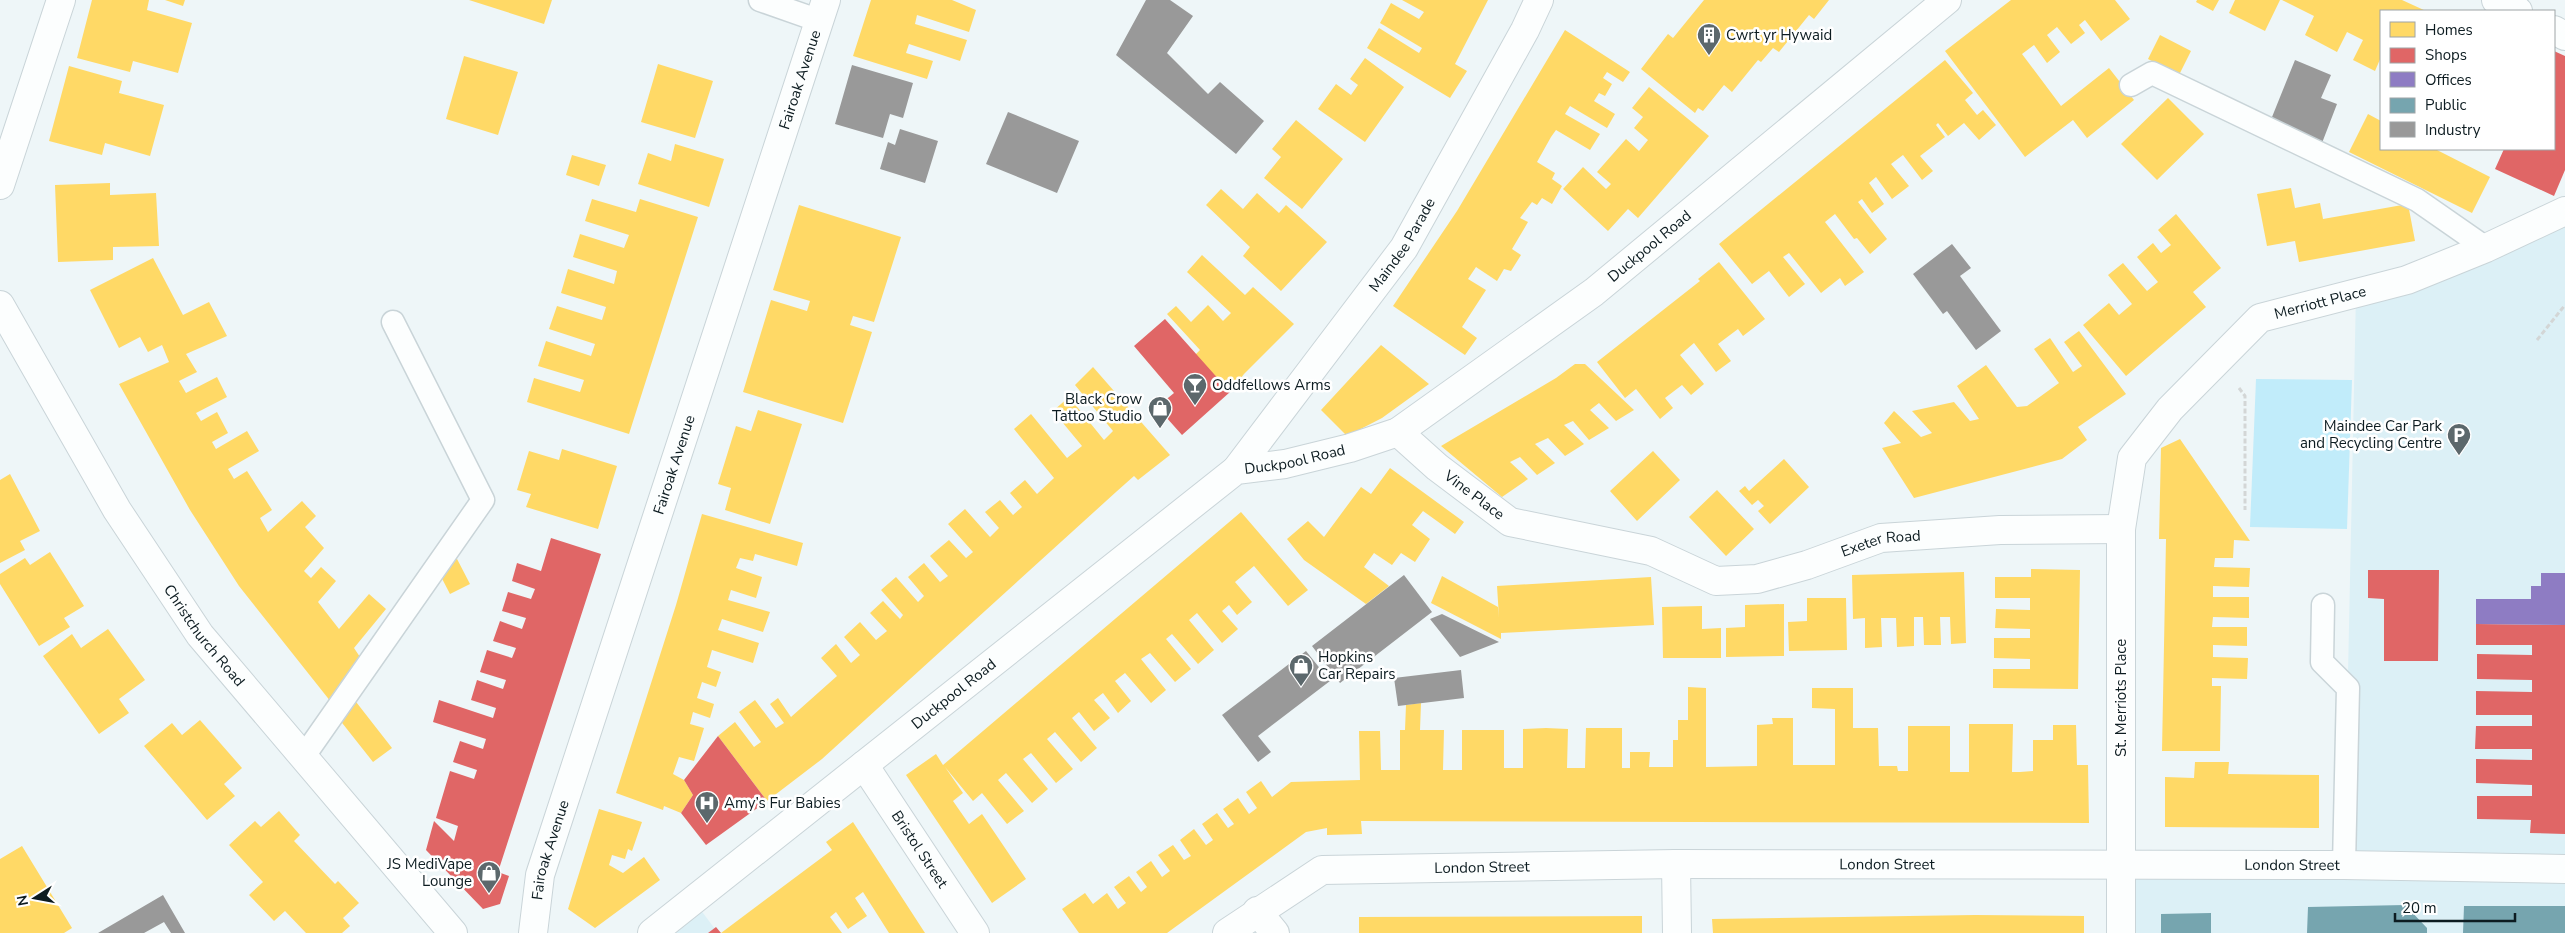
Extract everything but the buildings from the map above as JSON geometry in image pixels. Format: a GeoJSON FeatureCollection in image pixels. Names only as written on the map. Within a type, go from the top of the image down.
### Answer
{"type":"FeatureCollection","features":[{"type":"Feature","properties":{"kind":"street"},"geometry":{"type":"LineString","coordinates":[[0,185],[61,0]]}},
{"type":"Feature","properties":{"kind":"street","name":"Maindee Parade"},"geometry":{"type":"LineString","coordinates":[[1236,470],[1404,248],[1525,30],[1539,0]]}},
{"type":"Feature","properties":{"kind":"street","name":"Duckpool Road"},"geometry":{"type":"LineString","coordinates":[[652,933],[1236,470],[1285,464],[1350,448],[1398,432],[1594,292],[1947,0]]}},
{"type":"Feature","properties":{"kind":"street"},"geometry":{"type":"LineString","coordinates":[[2496,0],[2516,10]]}},
{"type":"Feature","properties":{"kind":"street","name":"Fairoak Avenue"},"geometry":{"type":"LineString","coordinates":[[533,933],[540,875],[823,10]]}},
{"type":"Feature","properties":{"kind":"street","name":"Merriott Place"},"geometry":{"type":"LineString","coordinates":[[2121,528],[2132,458],[2170,409],[2260,318],[2407,280],[2486,248],[2565,210]]}},
{"type":"Feature","properties":{"kind":"street","name":"Christchurch Road"},"geometry":{"type":"LineString","coordinates":[[0,305],[117,510],[200,635],[453,933]]}},
{"type":"Feature","properties":{"kind":"street","name":"Vine Place"},"geometry":{"type":"LineString","coordinates":[[1398,432],[1437,467],[1510,522],[1651,552]]}},
{"type":"Feature","properties":{"kind":"street","name":"Exeter Road"},"geometry":{"type":"LineString","coordinates":[[1651,552],[1716,581],[1757,579],[1807,565],[1881,538],[2000,530],[2121,528]]}},
{"type":"Feature","properties":{"kind":"street","name":"St. Merriots Place"},"geometry":{"type":"LineString","coordinates":[[2121,528],[2121,933]]}},
{"type":"Feature","properties":{"kind":"street","name":"Bristol Street"},"geometry":{"type":"LineString","coordinates":[[864,765],[975,933]]}},
{"type":"Feature","properties":{"kind":"street"},"geometry":{"type":"LineString","coordinates":[[1676,864],[1677,933]]}},
{"type":"Feature","properties":{"kind":"street","name":"London Street"},"geometry":{"type":"LineString","coordinates":[[1227,933],[1257,911],[1322,870],[1676,864],[2121,867],[2344,866],[2565,869]]}},
{"type":"Feature","properties":{"kind":"street"},"geometry":{"type":"LineString","coordinates":[[1257,911],[1275,933]]}},
{"type":"Feature","properties":{"kind":"lane"},"geometry":{"type":"LineString","coordinates":[[760,0],[823,10]]}},
{"type":"Feature","properties":{"kind":"lane"},"geometry":{"type":"LineString","coordinates":[[2132,85],[2152,72],[2417,200],[2486,248]]}},
{"type":"Feature","properties":{"kind":"lane"},"geometry":{"type":"LineString","coordinates":[[304,756],[483,500],[393,322]]}},
{"type":"Feature","properties":{"kind":"lane"},"geometry":{"type":"LineString","coordinates":[[2323,605],[2322,662],[2348,688],[2344,866]]}},
{"type":"Feature","properties":{"kind":"path"},"geometry":{"type":"LineString","coordinates":[[2537,340],[2565,305]]}},
{"type":"Feature","properties":{"kind":"path"},"geometry":{"type":"LineString","coordinates":[[2215,364],[2232,379],[2245,396],[2245,510]]}},
{"type":"Feature","properties":{"kind":"shaded area"},"geometry":{"type":"Polygon","coordinates":[[[2565,211],[2565,933],[2121,933],[2121,867],[2344,865],[2356,293],[2565,211]]]}},
{"type":"Feature","properties":{"kind":"shaded area"},"geometry":{"type":"Polygon","coordinates":[[[2256,379],[2352,380],[2347,529],[2250,527],[2256,379]]]}},
{"type":"Feature","properties":{"kind":"shaded area"},"geometry":{"type":"Polygon","coordinates":[[[694,901],[718,933],[652,933],[694,901]]]}},
{"type":"Feature","properties":{"kind":"place","name":"Cwrt yr Hywaid"},"geometry":{"type":"Point","coordinates":[1709,56]}},
{"type":"Feature","properties":{"kind":"place","name":"Oddfellows Arms"},"geometry":{"type":"Point","coordinates":[1195,406]}},
{"type":"Feature","properties":{"kind":"place","name":"Black Crow Tattoo Studio"},"geometry":{"type":"Point","coordinates":[1160,429]}},
{"type":"Feature","properties":{"kind":"place","name":"Maindee Car Park and Recycling Centre"},"geometry":{"type":"Point","coordinates":[2459,456]}},
{"type":"Feature","properties":{"kind":"place","name":"Hopkins Car Repairs"},"geometry":{"type":"Point","coordinates":[1301,687]}},
{"type":"Feature","properties":{"kind":"place","name":"Amy’s Fur Babies"},"geometry":{"type":"Point","coordinates":[707,824]}},
{"type":"Feature","properties":{"kind":"place","name":"JS MediVape Lounge"},"geometry":{"type":"Point","coordinates":[489,894]}}]}
